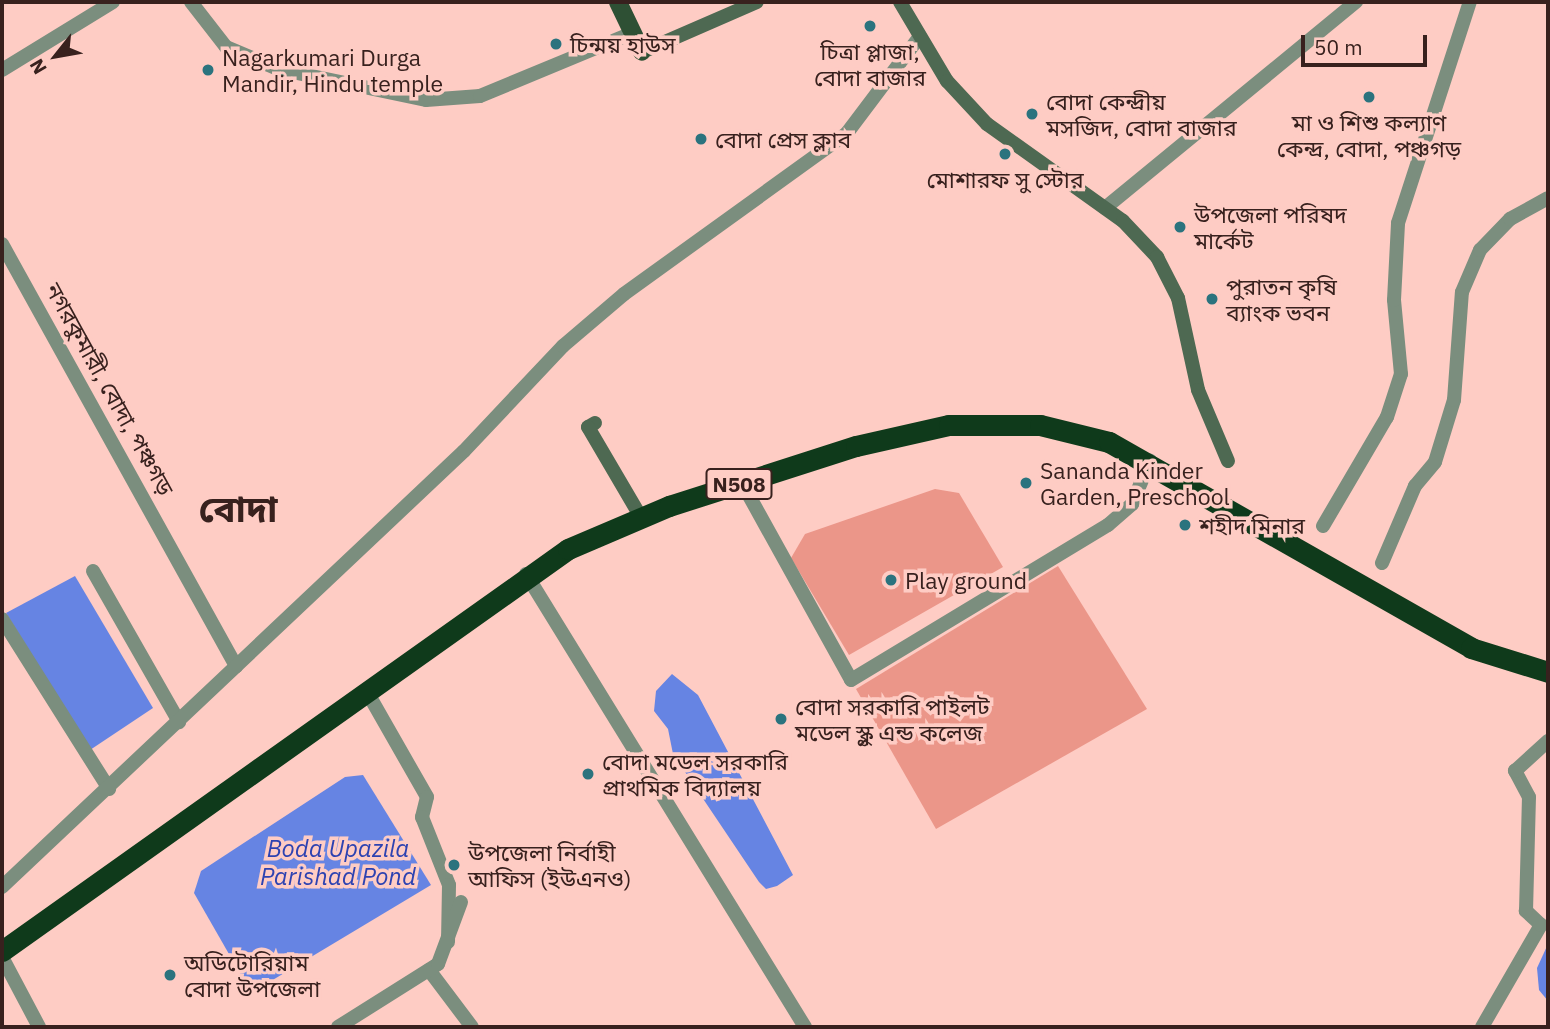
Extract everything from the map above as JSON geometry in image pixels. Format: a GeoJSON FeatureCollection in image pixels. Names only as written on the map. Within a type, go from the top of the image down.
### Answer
{"type":"FeatureCollection","features":[{"type":"Feature","properties":{"kind":"highway","name":"N508"},"geometry":{"type":"LineString","coordinates":[[2,951],[526,574],[584,541],[742,483],[856,446],[989,422],[1068,429],[1150,461],[1340,579],[1471,648],[1548,672]]}},
{"type":"Feature","properties":{"kind":"main road"},"geometry":{"type":"LineString","coordinates":[[618,2],[642,52]]}},
{"type":"Feature","properties":{"kind":"street"},"geometry":{"type":"LineString","coordinates":[[2,69],[113,2]]}},
{"type":"Feature","properties":{"kind":"street"},"geometry":{"type":"LineString","coordinates":[[191,2],[226,47],[278,69],[426,100],[480,96],[632,33]]}},
{"type":"Feature","properties":{"kind":"street"},"geometry":{"type":"LineString","coordinates":[[642,52],[757,2]]}},
{"type":"Feature","properties":{"kind":"street"},"geometry":{"type":"LineString","coordinates":[[900,2],[947,81],[987,124],[1105,208],[1157,257],[1178,298],[1198,390],[1228,461]]}},
{"type":"Feature","properties":{"kind":"street"},"geometry":{"type":"LineString","coordinates":[[1105,208],[1356,2]]}},
{"type":"Feature","properties":{"kind":"street"},"geometry":{"type":"LineString","coordinates":[[1322,526],[1387,417],[1401,374],[1394,300],[1398,223],[1470,2]]}},
{"type":"Feature","properties":{"kind":"street"},"geometry":{"type":"LineString","coordinates":[[2,887],[109,789],[464,451],[563,346],[644,278],[847,133],[920,36]]}},
{"type":"Feature","properties":{"kind":"street"},"geometry":{"type":"LineString","coordinates":[[1382,564],[1415,486],[1434,462],[1454,400],[1462,292],[1480,250],[1510,219],[1548,198]]}},
{"type":"Feature","properties":{"kind":"street","name":"নগরকুমারী, বোদা, পঞ্চগড়"},"geometry":{"type":"LineString","coordinates":[[2,244],[236,667]]}},
{"type":"Feature","properties":{"kind":"street"},"geometry":{"type":"LineString","coordinates":[[595,423],[588,427],[639,514]]}},
{"type":"Feature","properties":{"kind":"street"},"geometry":{"type":"LineString","coordinates":[[742,483],[851,680],[1108,525],[1132,504],[1150,461]]}},
{"type":"Feature","properties":{"kind":"street"},"geometry":{"type":"LineString","coordinates":[[93,571],[179,722]]}},
{"type":"Feature","properties":{"kind":"street"},"geometry":{"type":"LineString","coordinates":[[526,574],[805,1027]]}},
{"type":"Feature","properties":{"kind":"street"},"geometry":{"type":"LineString","coordinates":[[2,619],[109,789]]}},
{"type":"Feature","properties":{"kind":"street"},"geometry":{"type":"LineString","coordinates":[[366,690],[427,797],[422,817],[450,885],[448,942]]}},
{"type":"Feature","properties":{"kind":"street"},"geometry":{"type":"LineString","coordinates":[[1482,1027],[1541,925],[1526,911],[1529,797],[1515,771],[1548,741]]}},
{"type":"Feature","properties":{"kind":"street"},"geometry":{"type":"LineString","coordinates":[[338,1027],[429,970],[448,942],[461,902]]}},
{"type":"Feature","properties":{"kind":"street"},"geometry":{"type":"LineString","coordinates":[[2,957],[40,1027]]}},
{"type":"Feature","properties":{"kind":"street"},"geometry":{"type":"LineString","coordinates":[[429,970],[472,1027]]}},
{"type":"Feature","properties":{"kind":"shaded area","name":"Play ground"},"geometry":{"type":"Polygon","coordinates":[[[935,489],[959,493],[1003,567],[849,655],[791,558],[805,534],[935,489]]]}},
{"type":"Feature","properties":{"kind":"shaded area"},"geometry":{"type":"Polygon","coordinates":[[[1058,566],[1147,709],[936,829],[856,689],[1058,566]]]}},
{"type":"Feature","properties":{"kind":"water"},"geometry":{"type":"Polygon","coordinates":[[[75,576],[153,708],[90,750],[6,613],[75,576]]]}},
{"type":"Feature","properties":{"kind":"water"},"geometry":{"type":"Polygon","coordinates":[[[672,674],[698,695],[793,875],[777,886],[766,889],[759,882],[673,754],[668,729],[654,711],[656,691],[672,674]]]}},
{"type":"Feature","properties":{"kind":"water","name":"Boda Upazila Parishad Pond"},"geometry":{"type":"Polygon","coordinates":[[[363,775],[431,885],[261,987],[241,975],[194,893],[201,871],[345,777],[363,775]]]}},
{"type":"Feature","properties":{"kind":"water"},"geometry":{"type":"Polygon","coordinates":[[[1548,944],[1548,1001],[1539,990],[1537,968],[1548,944]]]}},
{"type":"Feature","properties":{"kind":"place","name":"চিত্রা প্লাজা, বোদা বাজার"},"geometry":{"type":"Point","coordinates":[870,26]}},
{"type":"Feature","properties":{"kind":"place","name":"চিন্ময় হাউস"},"geometry":{"type":"Point","coordinates":[556,44]}},
{"type":"Feature","properties":{"kind":"place","name":"Nagarkumari Durga Mandir, Hindu temple"},"geometry":{"type":"Point","coordinates":[208,70]}},
{"type":"Feature","properties":{"kind":"place","name":"মা ও শিশু কল্যাণ কেন্দ্র, বোদা, পঞ্চগড়"},"geometry":{"type":"Point","coordinates":[1369,97]}},
{"type":"Feature","properties":{"kind":"place","name":"বোদা কেন্দ্রীয় মসজিদ, বোদা বাজার"},"geometry":{"type":"Point","coordinates":[1032,114]}},
{"type":"Feature","properties":{"kind":"place","name":"বোদা প্রেস ক্লাব"},"geometry":{"type":"Point","coordinates":[701,139]}},
{"type":"Feature","properties":{"kind":"place","name":"মোশারফ সু স্টোর"},"geometry":{"type":"Point","coordinates":[1005,154]}},
{"type":"Feature","properties":{"kind":"place","name":"উপজেলা পরিষদ মার্কেট"},"geometry":{"type":"Point","coordinates":[1180,227]}},
{"type":"Feature","properties":{"kind":"place","name":"পুরাতন কৃষি ব্যাংক ভবন"},"geometry":{"type":"Point","coordinates":[1212,299]}},
{"type":"Feature","properties":{"kind":"place","name":"Sananda Kinder Garden, Preschool"},"geometry":{"type":"Point","coordinates":[1026,483]}},
{"type":"Feature","properties":{"kind":"place","name":"শহীদ মিনার"},"geometry":{"type":"Point","coordinates":[1185,525]}},
{"type":"Feature","properties":{"kind":"place","name":"Play ground"},"geometry":{"type":"Point","coordinates":[891,580]}},
{"type":"Feature","properties":{"kind":"place","name":"বোদা সরকারি পাইলট মডেল স্কুল এন্ড কলেজ"},"geometry":{"type":"Point","coordinates":[781,719]}},
{"type":"Feature","properties":{"kind":"place","name":"বোদা মডেল সরকারি প্রাথমিক বিদ্যালয়"},"geometry":{"type":"Point","coordinates":[588,774]}},
{"type":"Feature","properties":{"kind":"place","name":"উপজেলা নির্বাহী আফিস (ইউএনও)"},"geometry":{"type":"Point","coordinates":[454,865]}},
{"type":"Feature","properties":{"kind":"place","name":"অডিটোরিয়াম বোদা উপজেলা"},"geometry":{"type":"Point","coordinates":[170,975]}},
{"type":"Feature","properties":{"kind":"district","name":"বোদা"},"geometry":{"type":"Point","coordinates":[238,508]}}]}
